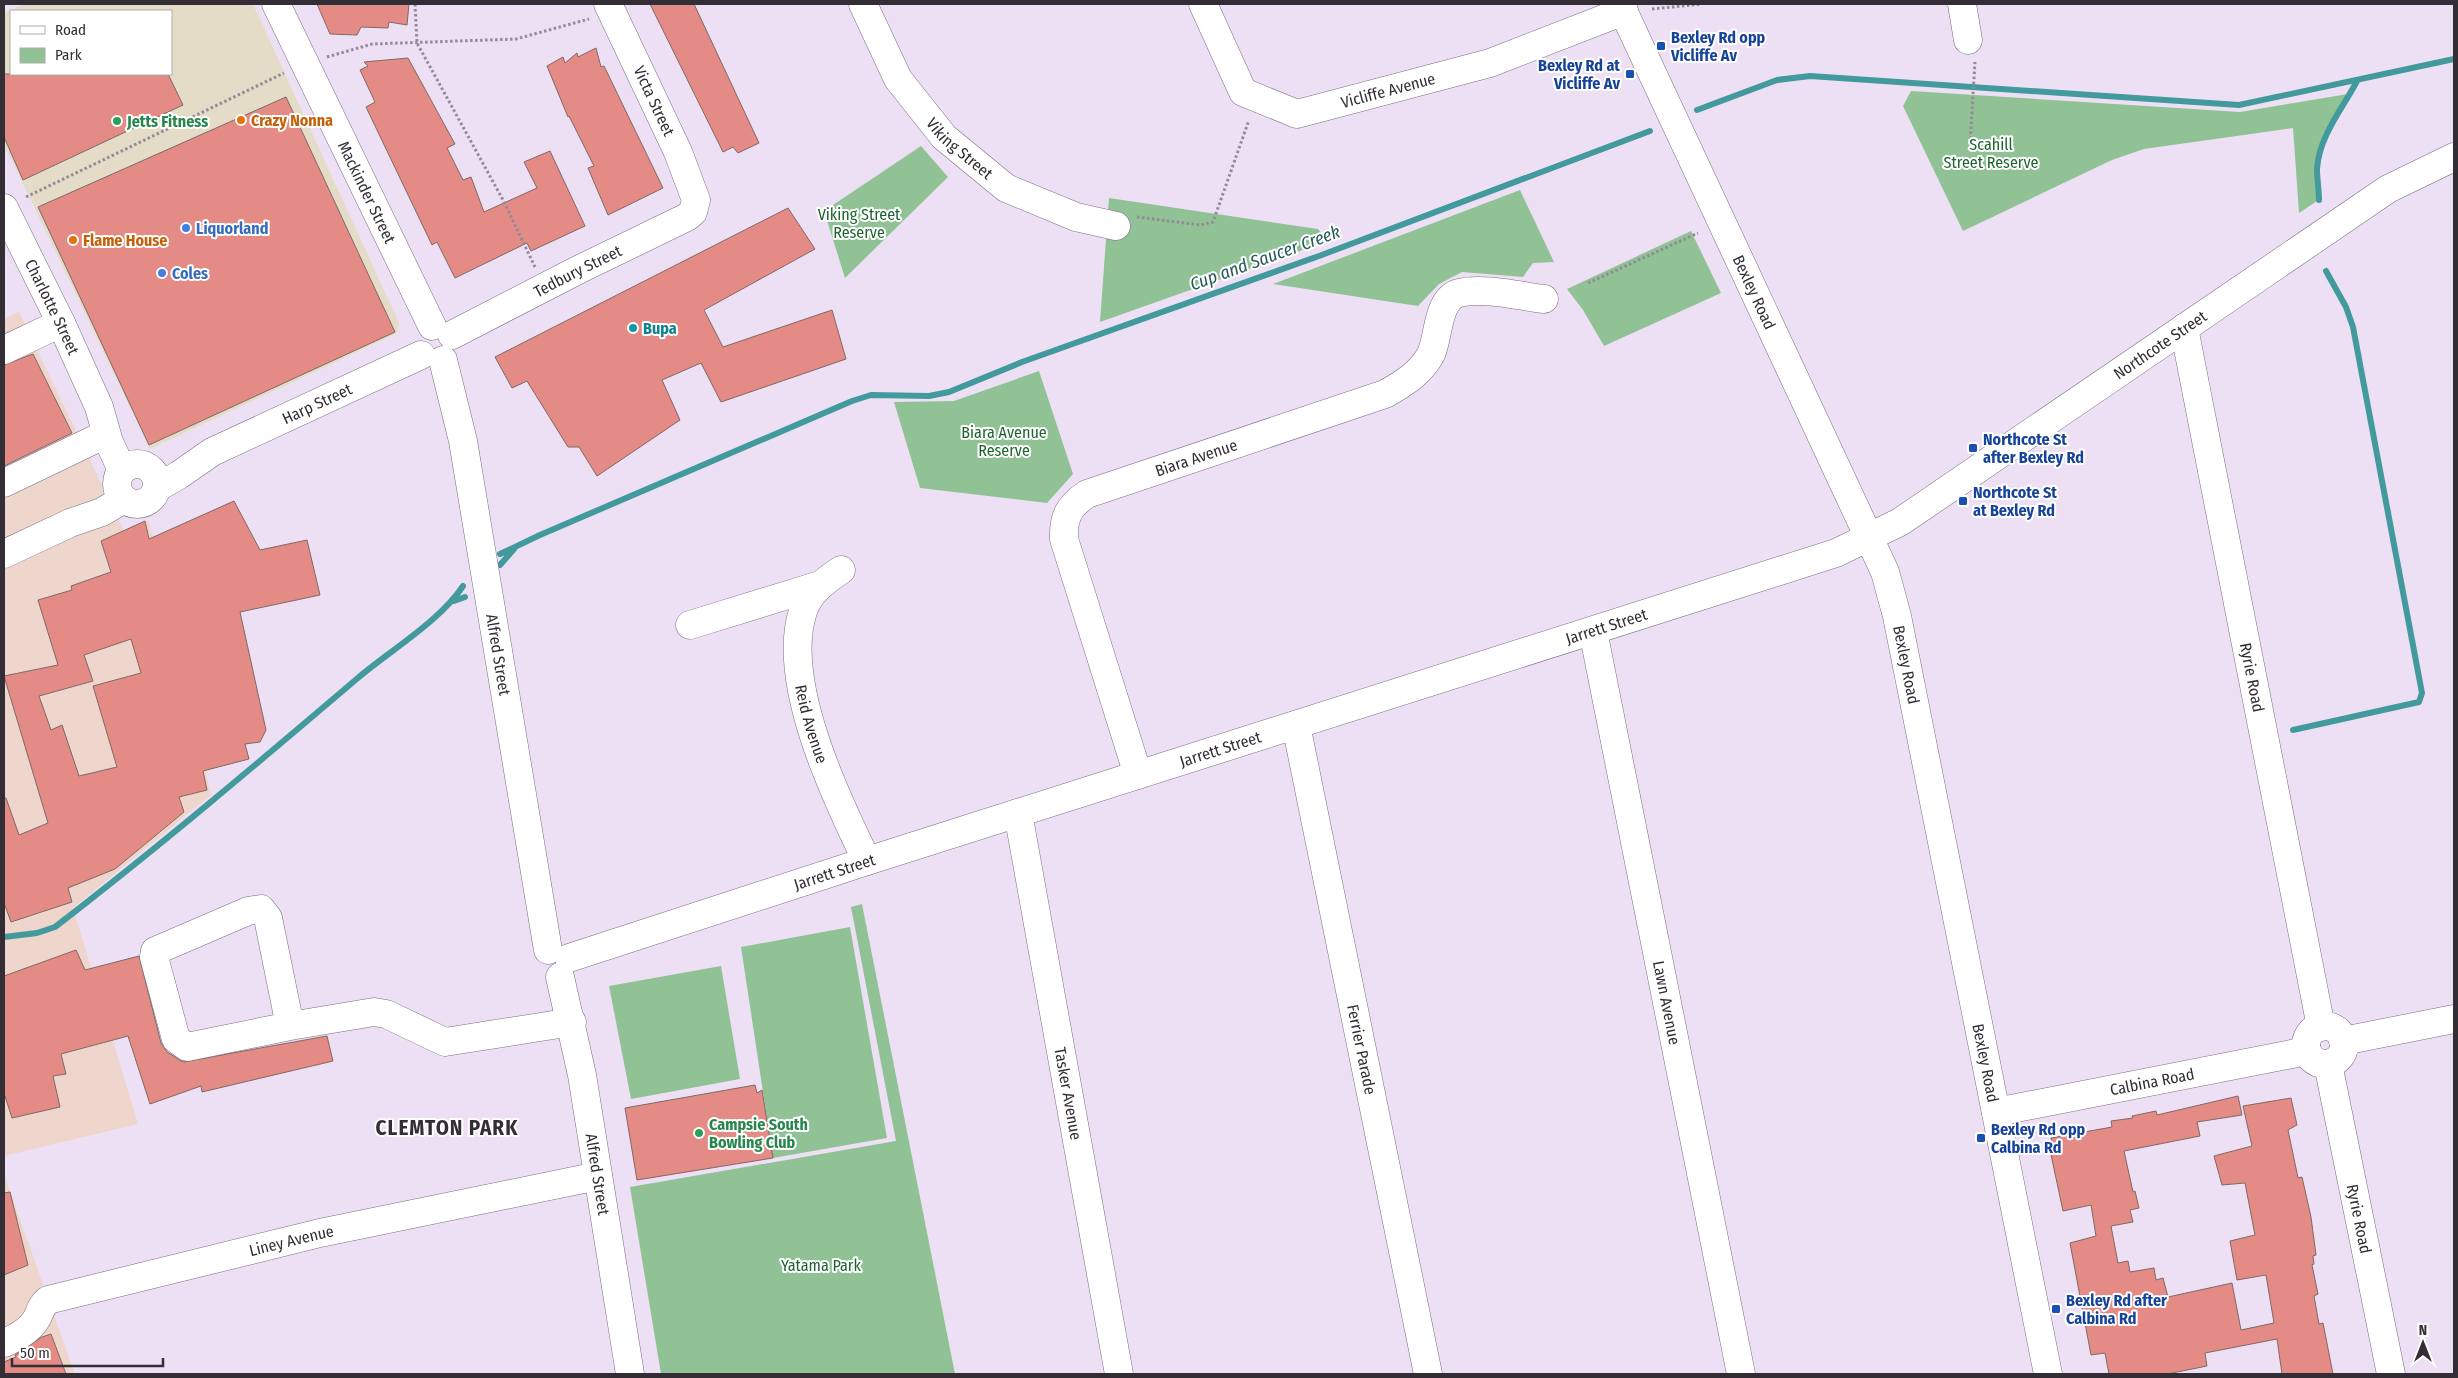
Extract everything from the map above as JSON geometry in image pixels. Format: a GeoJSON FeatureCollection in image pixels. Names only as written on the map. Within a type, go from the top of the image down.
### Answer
{"type":"FeatureCollection","features":[{"type":"Feature","properties":{"kind":"street","name":"Mackinder Street"},"geometry":{"type":"LineString","coordinates":[[276,4],[437,344]]}},
{"type":"Feature","properties":{"kind":"street","name":"Viking Street"},"geometry":{"type":"LineString","coordinates":[[863,4],[898,79],[944,137],[1006,188],[1076,217],[1116,226]]}},
{"type":"Feature","properties":{"kind":"street","name":"Vicliffe Avenue"},"geometry":{"type":"LineString","coordinates":[[1203,4],[1243,92],[1297,114],[1490,63],[1622,8]]}},
{"type":"Feature","properties":{"kind":"street"},"geometry":{"type":"LineString","coordinates":[[1962,4],[1968,40]]}},
{"type":"Feature","properties":{"kind":"street","name":"Bexley Road"},"geometry":{"type":"LineString","coordinates":[[1622,8],[1886,572],[1897,616],[2048,1374]]}},
{"type":"Feature","properties":{"kind":"street","name":"Victa Street"},"geometry":{"type":"LineString","coordinates":[[598,11],[678,152],[696,200]]}},
{"type":"Feature","properties":{"kind":"street","name":"Northcote Street"},"geometry":{"type":"LineString","coordinates":[[1870,537],[1900,522],[2398,183],[2454,157]]}},
{"type":"Feature","properties":{"kind":"street","name":"Tedbury Street"},"geometry":{"type":"LineString","coordinates":[[437,344],[578,270],[687,217],[693,212],[696,200]]}},
{"type":"Feature","properties":{"kind":"street","name":"Charlotte Street"},"geometry":{"type":"LineString","coordinates":[[15,203],[61,323],[99,407],[106,434],[135,478]]}},
{"type":"Feature","properties":{"kind":"street","name":"Biara Avenue"},"geometry":{"type":"LineString","coordinates":[[1138,775],[1064,539],[1063,526],[1067,512],[1075,502],[1087,494],[1385,394],[1411,379],[1431,354],[1445,305],[1457,294],[1471,291],[1544,299]]}},
{"type":"Feature","properties":{"kind":"street"},"geometry":{"type":"LineString","coordinates":[[4,350],[61,323]]}},
{"type":"Feature","properties":{"kind":"street","name":"Ryrie Road"},"geometry":{"type":"LineString","coordinates":[[2184,328],[2321,1027]]}},
{"type":"Feature","properties":{"kind":"street","name":"Harp Street"},"geometry":{"type":"LineString","coordinates":[[4,554],[70,523],[102,512],[135,478],[180,475],[212,452],[437,344]]}},
{"type":"Feature","properties":{"kind":"street","name":"Alfred Street"},"geometry":{"type":"LineString","coordinates":[[437,344],[463,441],[488,595],[572,1022],[630,1374]]}},
{"type":"Feature","properties":{"kind":"street","name":"Charlotte Street"},"geometry":{"type":"LineString","coordinates":[[99,407],[124,436],[135,478]]}},
{"type":"Feature","properties":{"kind":"street"},"geometry":{"type":"LineString","coordinates":[[4,483],[106,434]]}},
{"type":"Feature","properties":{"kind":"street","name":"Jarrett Street"},"geometry":{"type":"LineString","coordinates":[[559,962],[867,861],[1800,566],[1836,553],[1870,537]]}},
{"type":"Feature","properties":{"kind":"street","name":"Reid Avenue"},"geometry":{"type":"LineString","coordinates":[[690,625],[831,577],[803,610],[798,641],[802,699],[836,799],[867,861]]}},
{"type":"Feature","properties":{"kind":"street","name":"Lawn Avenue"},"geometry":{"type":"LineString","coordinates":[[1593,631],[1741,1374]]}},
{"type":"Feature","properties":{"kind":"street","name":"Ferrier Parade"},"geometry":{"type":"LineString","coordinates":[[1296,725],[1428,1374]]}},
{"type":"Feature","properties":{"kind":"street","name":"Tasker Avenue"},"geometry":{"type":"LineString","coordinates":[[1018,813],[1119,1374]]}},
{"type":"Feature","properties":{"kind":"street"},"geometry":{"type":"LineString","coordinates":[[290,1026],[268,918],[261,909],[248,911],[155,951],[154,957],[176,1039],[179,1044],[187,1048],[290,1026],[374,1012],[386,1014],[445,1042],[572,1022]]}},
{"type":"Feature","properties":{"kind":"street"},"geometry":{"type":"LineString","coordinates":[[2343,1042],[2454,1019]]}},
{"type":"Feature","properties":{"kind":"street"},"geometry":{"type":"LineString","coordinates":[[2321,1027],[2334,1028],[2342,1036],[2342,1053],[2334,1062],[2317,1057],[2308,1035],[2321,1027]]}},
{"type":"Feature","properties":{"kind":"street","name":"Ryrie Road"},"geometry":{"type":"LineString","coordinates":[[2317,1057],[2390,1374]]}},
{"type":"Feature","properties":{"kind":"street","name":"Calbina Road"},"geometry":{"type":"LineString","coordinates":[[1996,1112],[2317,1057]]}},
{"type":"Feature","properties":{"kind":"street","name":"Liney Avenue"},"geometry":{"type":"LineString","coordinates":[[4,1343],[26,1330],[38,1317],[40,1307],[48,1300],[320,1233],[598,1176]]}},
{"type":"Feature","properties":{"kind":"path"},"geometry":{"type":"LineString","coordinates":[[414,4],[417,43],[503,200],[536,270]]}},
{"type":"Feature","properties":{"kind":"path"},"geometry":{"type":"LineString","coordinates":[[1652,9],[1702,4]]}},
{"type":"Feature","properties":{"kind":"path"},"geometry":{"type":"LineString","coordinates":[[15,203],[305,63],[372,44],[516,40],[598,11]]}},
{"type":"Feature","properties":{"kind":"path"},"geometry":{"type":"LineString","coordinates":[[1970,144],[1974,74]]}},
{"type":"Feature","properties":{"kind":"path"},"geometry":{"type":"LineString","coordinates":[[1116,226],[1140,216],[1202,225],[1214,222],[1257,98]]}},
{"type":"Feature","properties":{"kind":"path"},"geometry":{"type":"LineString","coordinates":[[1588,283],[1698,233]]}},
{"type":"Feature","properties":{"kind":"shaded area"},"geometry":{"type":"Polygon","coordinates":[[[24,4],[253,4],[399,323],[397,333],[150,449],[4,144],[4,13],[10,10],[10,75],[172,75],[172,10],[11,10],[24,4]]]}},
{"type":"Feature","properties":{"kind":"shaded area"},"geometry":{"type":"Polygon","coordinates":[[[19,312],[124,531],[149,521],[211,795],[73,908],[138,1124],[4,1156],[4,319],[19,312]]]}},
{"type":"Feature","properties":{"kind":"shaded area"},"geometry":{"type":"Polygon","coordinates":[[[4,1174],[46,1293],[75,1374],[4,1374],[4,1174]]]}},
{"type":"Feature","properties":{"kind":"green space","name":"Scahill Street Reserve"},"geometry":{"type":"Polygon","coordinates":[[[1911,91],[2240,112],[2348,94],[2330,122],[2320,144],[2316,168],[2317,201],[2299,213],[2293,128],[2144,149],[2112,160],[1963,231],[1903,106],[1911,91]]]}},
{"type":"Feature","properties":{"kind":"green space","name":"Viking Street Reserve"},"geometry":{"type":"Polygon","coordinates":[[[921,146],[948,177],[845,278],[824,211],[921,146]]]}},
{"type":"Feature","properties":{"kind":"green space"},"geometry":{"type":"Polygon","coordinates":[[[1520,190],[1554,262],[1533,263],[1523,277],[1462,272],[1439,284],[1418,306],[1273,284],[1520,190]]]}},
{"type":"Feature","properties":{"kind":"green space"},"geometry":{"type":"Polygon","coordinates":[[[1109,198],[1318,229],[1328,241],[1100,322],[1109,198]]]}},
{"type":"Feature","properties":{"kind":"green space"},"geometry":{"type":"Polygon","coordinates":[[[1691,231],[1721,293],[1604,346],[1583,310],[1567,289],[1691,231]]]}},
{"type":"Feature","properties":{"kind":"green space","name":"Biara Avenue Reserve"},"geometry":{"type":"Polygon","coordinates":[[[1039,371],[1073,474],[1047,503],[920,488],[894,402],[954,401],[1039,371]]]}},
{"type":"Feature","properties":{"kind":"green space","name":"Yatama Park"},"geometry":{"type":"Polygon","coordinates":[[[862,904],[955,1374],[661,1374],[630,1187],[896,1141],[851,907],[862,904]]]}},
{"type":"Feature","properties":{"kind":"green space"},"geometry":{"type":"Polygon","coordinates":[[[850,927],[887,1138],[773,1158],[741,947],[850,927]]]}},
{"type":"Feature","properties":{"kind":"green space"},"geometry":{"type":"Polygon","coordinates":[[[721,966],[740,1079],[631,1099],[609,986],[721,966]]]}},
{"type":"Feature","properties":{"kind":"building"},"geometry":{"type":"Polygon","coordinates":[[[317,4],[409,4],[407,25],[389,22],[388,28],[361,27],[357,35],[330,34],[317,4]]]}},
{"type":"Feature","properties":{"kind":"building"},"geometry":{"type":"Polygon","coordinates":[[[650,4],[694,4],[759,143],[738,153],[733,147],[723,152],[650,4]]]}},
{"type":"Feature","properties":{"kind":"building"},"geometry":{"type":"Polygon","coordinates":[[[596,48],[601,67],[604,66],[663,188],[608,215],[588,168],[594,166],[568,117],[547,66],[563,57],[565,63],[577,53],[578,57],[596,48]]]}},
{"type":"Feature","properties":{"kind":"building"},"geometry":{"type":"Polygon","coordinates":[[[408,58],[455,144],[447,148],[463,180],[471,177],[484,212],[537,188],[524,162],[550,151],[585,226],[531,251],[527,243],[455,278],[437,242],[432,245],[366,107],[375,102],[360,70],[368,66],[364,62],[408,58]]]}},
{"type":"Feature","properties":{"kind":"building"},"geometry":{"type":"Polygon","coordinates":[[[4,74],[168,75],[183,105],[23,180],[4,137],[4,74]]]}},
{"type":"Feature","properties":{"kind":"building"},"geometry":{"type":"Polygon","coordinates":[[[286,97],[395,332],[149,445],[38,207],[286,97]]]}},
{"type":"Feature","properties":{"kind":"building","name":"Bupa"},"geometry":{"type":"Polygon","coordinates":[[[788,208],[815,249],[704,310],[723,347],[832,310],[846,359],[721,402],[701,363],[662,380],[680,420],[597,476],[579,447],[568,447],[527,381],[512,388],[495,357],[788,208]]]}},
{"type":"Feature","properties":{"kind":"building"},"geometry":{"type":"Polygon","coordinates":[[[33,354],[72,433],[4,466],[4,365],[33,354]]]}},
{"type":"Feature","properties":{"kind":"building"},"geometry":{"type":"Polygon","coordinates":[[[234,501],[260,550],[307,540],[320,595],[240,612],[266,730],[260,742],[245,744],[249,759],[203,771],[207,790],[179,797],[184,812],[115,869],[68,888],[72,902],[11,922],[4,903],[4,798],[6,798],[19,835],[48,823],[4,676],[58,665],[38,600],[72,590],[71,586],[111,572],[101,541],[145,521],[149,539],[234,501]],[[131,639],[84,655],[93,681],[39,696],[51,730],[62,725],[79,776],[117,767],[93,686],[141,673],[131,639]]]}},
{"type":"Feature","properties":{"kind":"building"},"geometry":{"type":"Polygon","coordinates":[[[76,950],[85,970],[139,956],[161,1043],[167,1052],[183,1062],[327,1036],[333,1061],[202,1092],[201,1086],[150,1104],[128,1036],[61,1054],[66,1074],[53,1076],[60,1107],[12,1118],[4,1093],[4,976],[76,950]]]}},
{"type":"Feature","properties":{"kind":"building","name":"Campsie South Bowling Club"},"geometry":{"type":"Polygon","coordinates":[[[755,1085],[757,1093],[762,1090],[773,1158],[637,1180],[625,1108],[755,1085]]]}},
{"type":"Feature","properties":{"kind":"building"},"geometry":{"type":"Polygon","coordinates":[[[2238,1096],[2242,1115],[2197,1122],[2200,1136],[2124,1151],[2133,1192],[2135,1191],[2139,1208],[2130,1210],[2133,1222],[2111,1226],[2118,1263],[2128,1261],[2130,1272],[2154,1268],[2156,1280],[2163,1278],[2168,1297],[2232,1283],[2241,1330],[2274,1323],[2266,1275],[2237,1280],[2230,1241],[2255,1235],[2245,1183],[2222,1185],[2214,1156],[2252,1146],[2243,1106],[2291,1098],[2297,1125],[2288,1130],[2298,1178],[2302,1177],[2311,1217],[2316,1255],[2313,1256],[2314,1264],[2312,1265],[2318,1294],[2314,1296],[2319,1324],[2323,1323],[2333,1374],[2282,1374],[2277,1339],[2205,1353],[2207,1366],[2167,1374],[2109,1374],[2105,1353],[2091,1355],[2070,1243],[2096,1236],[2091,1205],[2063,1211],[2050,1150],[2053,1149],[2051,1138],[2112,1127],[2111,1121],[2133,1118],[2132,1116],[2156,1111],[2157,1115],[2238,1096]]]}},
{"type":"Feature","properties":{"kind":"building"},"geometry":{"type":"Polygon","coordinates":[[[10,1192],[28,1265],[4,1275],[4,1193],[10,1192]]]}},
{"type":"Feature","properties":{"kind":"building"},"geometry":{"type":"Polygon","coordinates":[[[51,1334],[66,1374],[4,1374],[4,1362],[16,1357],[15,1355],[42,1337],[51,1334]]]}},
{"type":"Feature","properties":{"kind":"waterway"},"geometry":{"type":"LineString","coordinates":[[1697,110],[1777,80],[1810,76],[2239,105],[2454,59]]}},
{"type":"Feature","properties":{"kind":"waterway"},"geometry":{"type":"LineString","coordinates":[[2319,200],[2317,169],[2322,145],[2357,81]]}},
{"type":"Feature","properties":{"kind":"waterway","name":"Cup and Saucer Creek"},"geometry":{"type":"LineString","coordinates":[[500,554],[852,401],[871,395],[929,396],[949,392],[1022,362],[1319,256],[1650,131]]}},
{"type":"Feature","properties":{"kind":"waterway"},"geometry":{"type":"LineString","coordinates":[[2293,730],[2419,702],[2422,693],[2353,327],[2346,307],[2326,271]]}},
{"type":"Feature","properties":{"kind":"waterway"},"geometry":{"type":"LineString","coordinates":[[500,565],[514,549]]}},
{"type":"Feature","properties":{"kind":"waterway"},"geometry":{"type":"LineString","coordinates":[[4,937],[37,933],[55,927],[171,835],[359,677],[429,623],[454,599],[463,586]]}},
{"type":"Feature","properties":{"kind":"waterway"},"geometry":{"type":"LineString","coordinates":[[454,601],[465,597]]}},
{"type":"Feature","properties":{"kind":"place","name":"Bexley Rd opp Vicliffe Av"},"geometry":{"type":"Point","coordinates":[1661,46]}},
{"type":"Feature","properties":{"kind":"place","name":"Bexley Rd at Vicliffe Av"},"geometry":{"type":"Point","coordinates":[1630,74]}},
{"type":"Feature","properties":{"kind":"place","name":"Crazy Nonna"},"geometry":{"type":"Point","coordinates":[241,120]}},
{"type":"Feature","properties":{"kind":"place","name":"Jetts Fitness"},"geometry":{"type":"Point","coordinates":[117,121]}},
{"type":"Feature","properties":{"kind":"place","name":"Liquorland"},"geometry":{"type":"Point","coordinates":[186,228]}},
{"type":"Feature","properties":{"kind":"place","name":"Flame House"},"geometry":{"type":"Point","coordinates":[73,240]}},
{"type":"Feature","properties":{"kind":"place","name":"Coles"},"geometry":{"type":"Point","coordinates":[162,273]}},
{"type":"Feature","properties":{"kind":"place","name":"Bupa"},"geometry":{"type":"Point","coordinates":[633,328]}},
{"type":"Feature","properties":{"kind":"place","name":"Northcote St after Bexley Rd"},"geometry":{"type":"Point","coordinates":[1973,448]}},
{"type":"Feature","properties":{"kind":"place","name":"Northcote St at Bexley Rd"},"geometry":{"type":"Point","coordinates":[1963,501]}},
{"type":"Feature","properties":{"kind":"place","name":"Campsie South Bowling Club"},"geometry":{"type":"Point","coordinates":[699,1133]}},
{"type":"Feature","properties":{"kind":"place","name":"Bexley Rd opp Calbina Rd"},"geometry":{"type":"Point","coordinates":[1981,1138]}},
{"type":"Feature","properties":{"kind":"place","name":"Bexley Rd after Calbina Rd"},"geometry":{"type":"Point","coordinates":[2056,1309]}},
{"type":"Feature","properties":{"kind":"district","name":"CLEMTON PARK"},"geometry":{"type":"Point","coordinates":[447,1128]}}]}
